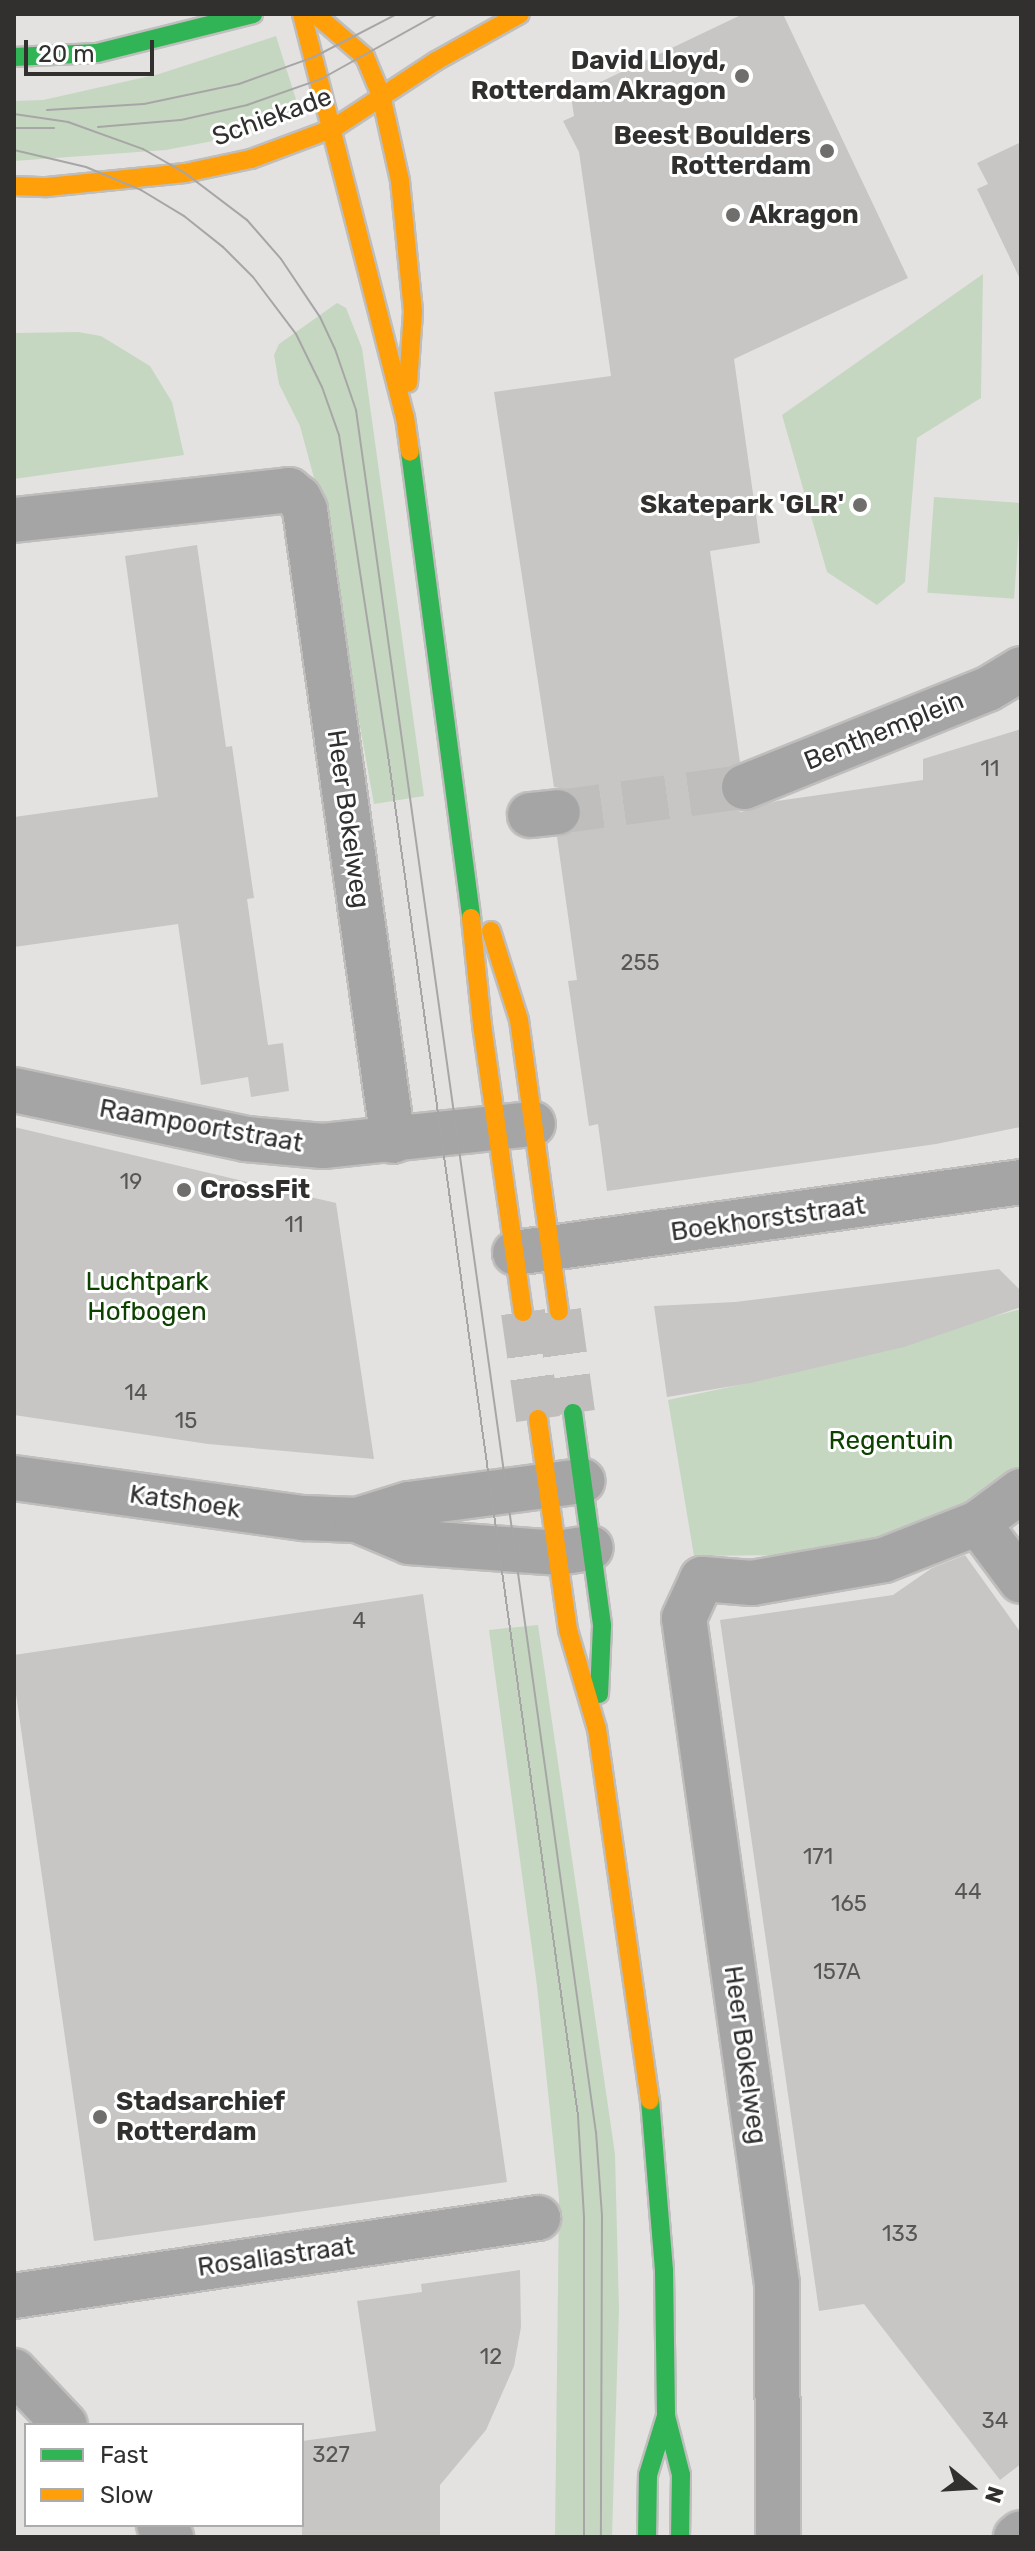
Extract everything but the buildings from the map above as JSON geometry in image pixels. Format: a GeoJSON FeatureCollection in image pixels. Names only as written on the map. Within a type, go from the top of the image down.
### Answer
{"type":"FeatureCollection","features":[{"type":"Feature","properties":{"kind":"street"},"geometry":{"type":"LineString","coordinates":[[14,57],[97,53],[253,14]]}},
{"type":"Feature","properties":{"kind":"street"},"geometry":{"type":"LineString","coordinates":[[302,14],[334,128],[351,215],[405,417],[463,840],[482,1025],[515,1126],[532,1251],[559,1311]]}},
{"type":"Feature","properties":{"kind":"street"},"geometry":{"type":"LineString","coordinates":[[315,14],[365,57],[381,95],[400,181],[413,312],[405,417]]}},
{"type":"Feature","properties":{"kind":"street","name":"Schiekade"},"geometry":{"type":"LineString","coordinates":[[14,186],[61,186],[185,173],[251,159],[334,128],[381,95],[520,14]]}},
{"type":"Feature","properties":{"kind":"street","name":"Heer Bokelweg"},"geometry":{"type":"LineString","coordinates":[[14,520],[289,490],[299,498],[305,510],[393,1141]]}},
{"type":"Feature","properties":{"kind":"street","name":"Benthemplein"},"geometry":{"type":"LineString","coordinates":[[744,787],[988,689],[1021,669]]}},
{"type":"Feature","properties":{"kind":"street"},"geometry":{"type":"LineString","coordinates":[[463,840],[519,1020],[515,1126],[532,1251],[523,1312]]}},
{"type":"Feature","properties":{"kind":"street","name":"Raampoortstraat"},"geometry":{"type":"LineString","coordinates":[[14,1090],[246,1139],[323,1146],[515,1126]]}},
{"type":"Feature","properties":{"kind":"street","name":"Boekhorststraat"},"geometry":{"type":"LineString","coordinates":[[532,1251],[1021,1182]]}},
{"type":"Feature","properties":{"kind":"street"},"geometry":{"type":"LineString","coordinates":[[573,1413],[565,1483],[574,1550],[568,1630],[597,1729],[649,2095],[664,2271],[666,2416],[681,2475],[680,2537]]}},
{"type":"Feature","properties":{"kind":"street"},"geometry":{"type":"LineString","coordinates":[[538,1419],[565,1483],[574,1550],[602,1626],[597,1729]]}},
{"type":"Feature","properties":{"kind":"street","name":"Katshoek"},"geometry":{"type":"LineString","coordinates":[[14,1478],[304,1518],[357,1520],[409,1504],[565,1483]]}},
{"type":"Feature","properties":{"kind":"street"},"geometry":{"type":"LineString","coordinates":[[1021,1491],[978,1523],[1021,1581]]}},
{"type":"Feature","properties":{"kind":"street","name":"Katshoek"},"geometry":{"type":"LineString","coordinates":[[357,1520],[409,1542],[574,1550]]}},
{"type":"Feature","properties":{"kind":"street","name":"Heer Bokelweg"},"geometry":{"type":"LineString","coordinates":[[778,2537],[777,2284],[684,1618],[702,1579],[752,1583],[884,1560],[978,1523]]}},
{"type":"Feature","properties":{"kind":"street","name":"Rosaliastraat"},"geometry":{"type":"LineString","coordinates":[[14,2296],[538,2218]]}},
{"type":"Feature","properties":{"kind":"street"},"geometry":{"type":"LineString","coordinates":[[14,2371],[63,2423]]}},
{"type":"Feature","properties":{"kind":"street"},"geometry":{"type":"LineString","coordinates":[[647,2537],[648,2475],[666,2416]]}},
{"type":"Feature","properties":{"kind":"green space"},"geometry":{"type":"Polygon","coordinates":[[[276,36],[300,112],[234,137],[166,150],[14,161],[14,101],[43,100],[159,74],[276,36]]]}},
{"type":"Feature","properties":{"kind":"green space","name":"Skatepark 'GLR'"},"geometry":{"type":"Polygon","coordinates":[[[983,274],[981,398],[917,438],[905,582],[877,605],[827,572],[782,415],[983,274]]]}},
{"type":"Feature","properties":{"kind":"green space"},"geometry":{"type":"Polygon","coordinates":[[[337,303],[346,308],[362,348],[424,796],[374,804],[317,489],[300,426],[279,384],[274,355],[279,344],[337,303]]]}},
{"type":"Feature","properties":{"kind":"green space"},"geometry":{"type":"Polygon","coordinates":[[[78,332],[101,336],[150,366],[172,402],[184,455],[14,479],[14,333],[78,332]]]}},
{"type":"Feature","properties":{"kind":"green space"},"geometry":{"type":"Polygon","coordinates":[[[934,497],[1021,503],[1014,599],[927,593],[934,497]]]}},
{"type":"Feature","properties":{"kind":"green space","name":"Regentuin"},"geometry":{"type":"Polygon","coordinates":[[[1021,1309],[1021,1477],[924,1527],[804,1555],[694,1556],[668,1400],[777,1377],[1021,1309]]]}},
{"type":"Feature","properties":{"kind":"green space"},"geometry":{"type":"Polygon","coordinates":[[[538,1625],[615,2154],[619,2309],[612,2537],[555,2537],[559,2198],[537,1986],[489,1630],[538,1625]]]}},
{"type":"Feature","properties":{"kind":"tunnel"},"geometry":{"type":"LineString","coordinates":[[558,812],[744,787]]}},
{"type":"Feature","properties":{"kind":"tunnel"},"geometry":{"type":"LineString","coordinates":[[559,1311],[573,1413]]}},
{"type":"Feature","properties":{"kind":"tunnel"},"geometry":{"type":"LineString","coordinates":[[523,1312],[538,1419]]}},
{"type":"Feature","properties":{"kind":"tram line"},"geometry":{"type":"LineString","coordinates":[[47,110],[144,104],[239,84],[314,57],[397,14]]}},
{"type":"Feature","properties":{"kind":"tram line"},"geometry":{"type":"LineString","coordinates":[[98,127],[181,120],[247,105],[321,79],[438,14]]}},
{"type":"Feature","properties":{"kind":"tram line"},"geometry":{"type":"LineString","coordinates":[[14,114],[68,122],[143,149],[185,173],[247,220],[281,259],[320,317],[335,349],[356,410],[596,2132],[602,2216],[601,2537]]}},
{"type":"Feature","properties":{"kind":"tram line"},"geometry":{"type":"LineString","coordinates":[[14,128],[54,128]]}},
{"type":"Feature","properties":{"kind":"tram line"},"geometry":{"type":"LineString","coordinates":[[14,150],[86,167],[141,190],[184,216],[223,247],[253,277],[296,334],[322,387],[339,435],[388,755],[578,2116],[584,2218],[584,2537]]}},
{"type":"Feature","properties":{"kind":"traffic: fast"},"geometry":{"type":"LineString","coordinates":[[14,57],[97,53],[253,14]]}},
{"type":"Feature","properties":{"kind":"traffic: fast"},"geometry":{"type":"LineString","coordinates":[[410,452],[471,918]]}},
{"type":"Feature","properties":{"kind":"traffic: fast"},"geometry":{"type":"LineString","coordinates":[[573,1413],[602,1626],[599,1694]]}},
{"type":"Feature","properties":{"kind":"traffic: fast"},"geometry":{"type":"LineString","coordinates":[[650,2100],[664,2271],[666,2416],[681,2475],[680,2537]]}},
{"type":"Feature","properties":{"kind":"traffic: fast"},"geometry":{"type":"LineString","coordinates":[[647,2537],[648,2475],[666,2416]]}},
{"type":"Feature","properties":{"kind":"traffic: slow"},"geometry":{"type":"LineString","coordinates":[[302,14],[405,417],[410,452]]}},
{"type":"Feature","properties":{"kind":"traffic: slow"},"geometry":{"type":"LineString","coordinates":[[315,14],[365,57],[381,95],[400,181],[413,312],[408,383]]}},
{"type":"Feature","properties":{"kind":"traffic: slow"},"geometry":{"type":"LineString","coordinates":[[14,186],[47,187],[185,173],[251,159],[334,128],[436,61],[520,14]]}},
{"type":"Feature","properties":{"kind":"traffic: slow"},"geometry":{"type":"LineString","coordinates":[[471,918],[482,1025],[523,1312]]}},
{"type":"Feature","properties":{"kind":"traffic: slow"},"geometry":{"type":"LineString","coordinates":[[491,931],[519,1020],[559,1311]]}},
{"type":"Feature","properties":{"kind":"traffic: slow"},"geometry":{"type":"LineString","coordinates":[[538,1419],[568,1630],[597,1729],[650,2100]]}},
{"type":"Feature","properties":{"kind":"place","name":"David Lloyd, Rotterdam Akragon"},"geometry":{"type":"Point","coordinates":[742,76]}},
{"type":"Feature","properties":{"kind":"place","name":"Beest Boulders Rotterdam"},"geometry":{"type":"Point","coordinates":[827,151]}},
{"type":"Feature","properties":{"kind":"place","name":"Akragon"},"geometry":{"type":"Point","coordinates":[733,215]}},
{"type":"Feature","properties":{"kind":"place","name":"Skatepark 'GLR'"},"geometry":{"type":"Point","coordinates":[860,505]}},
{"type":"Feature","properties":{"kind":"place","name":"CrossFit"},"geometry":{"type":"Point","coordinates":[184,1190]}},
{"type":"Feature","properties":{"kind":"place","name":"Stadsarchief Rotterdam"},"geometry":{"type":"Point","coordinates":[100,2117]}},
{"type":"Feature","properties":{"kind":"park label","name":"Luchtpark Hofbogen"},"geometry":{"type":"Point","coordinates":[147,1297]}}]}
